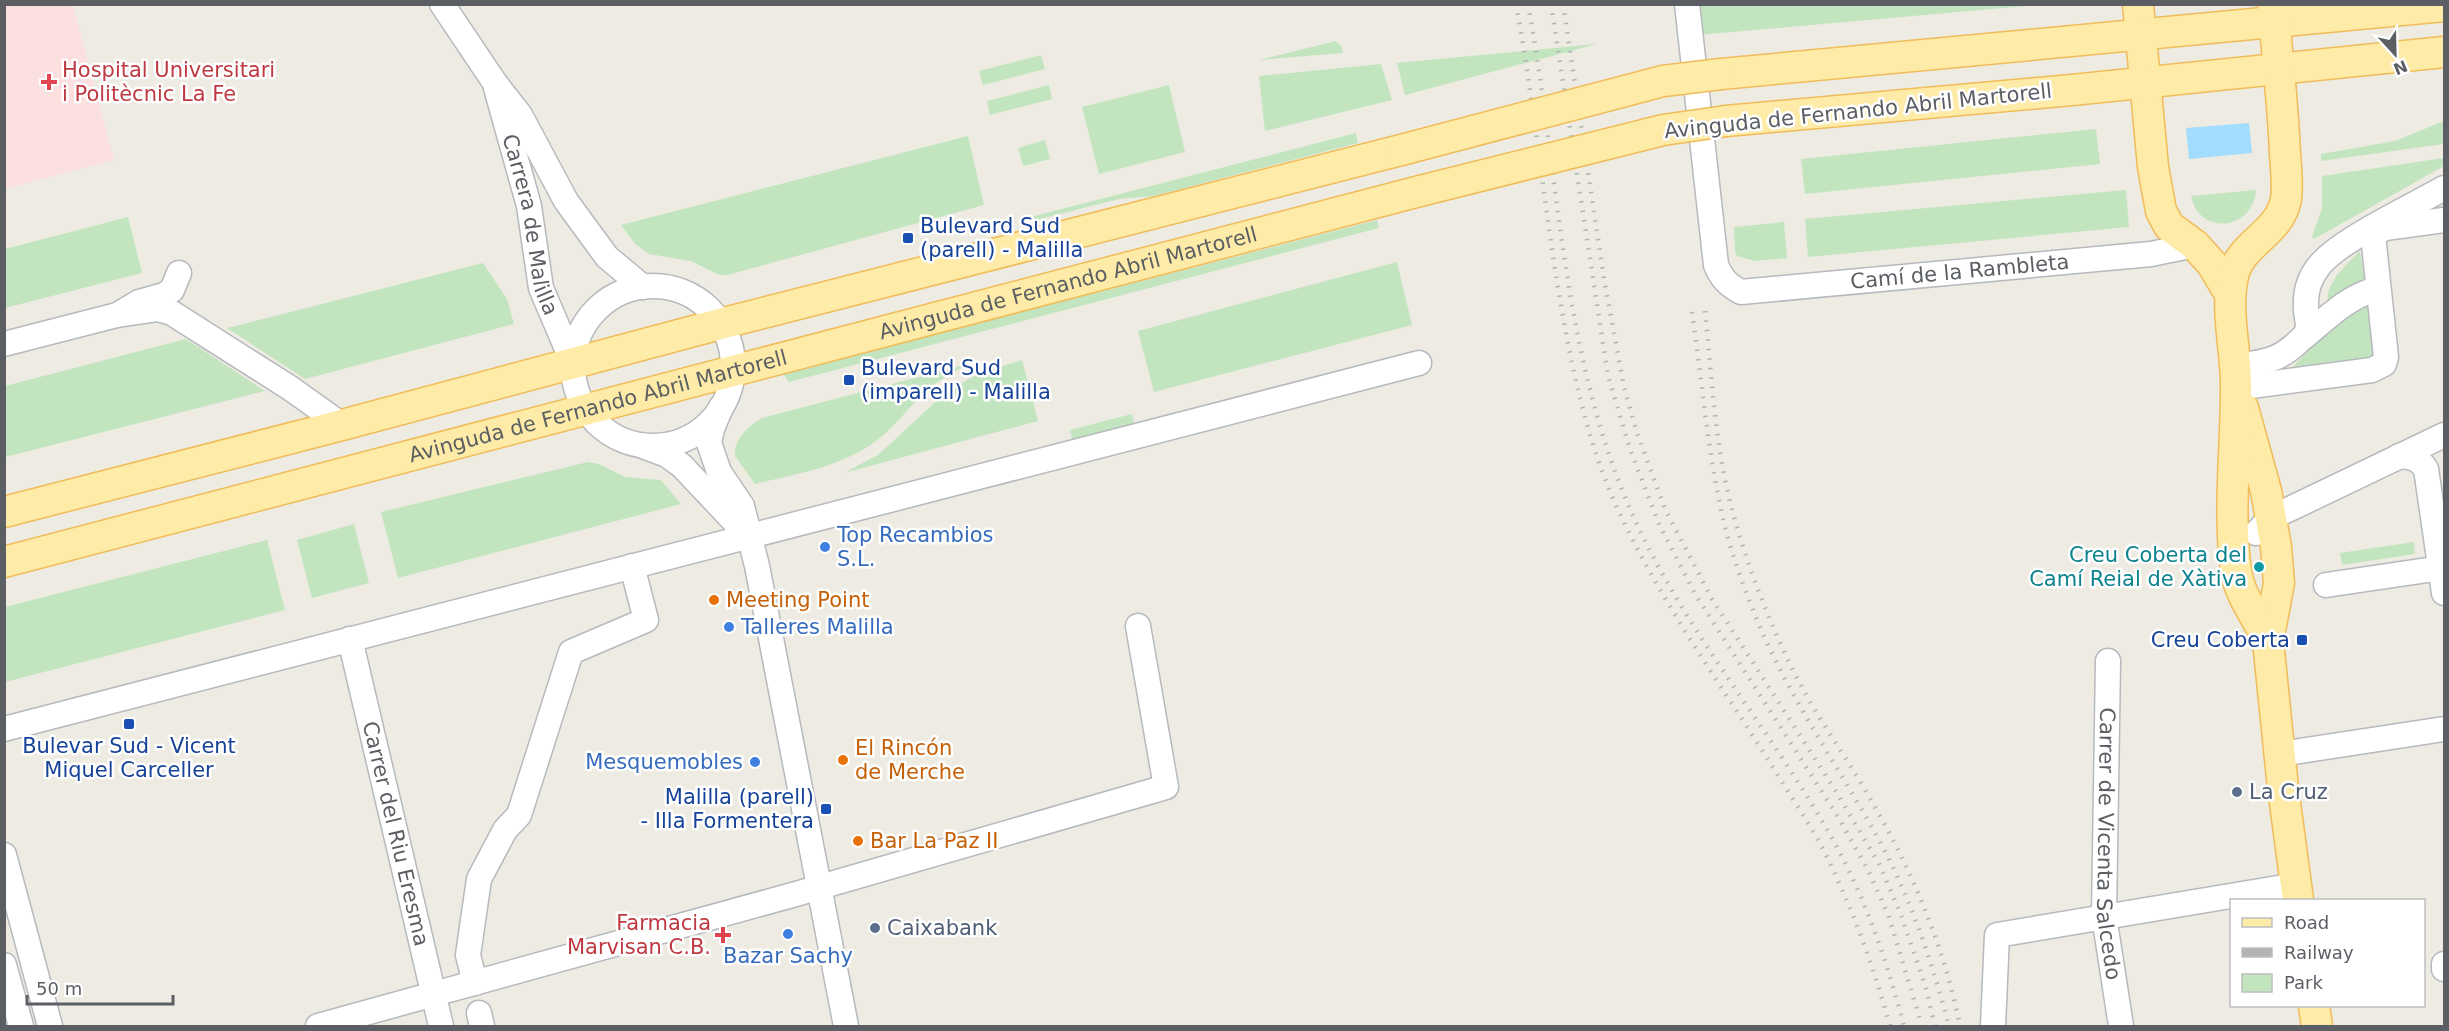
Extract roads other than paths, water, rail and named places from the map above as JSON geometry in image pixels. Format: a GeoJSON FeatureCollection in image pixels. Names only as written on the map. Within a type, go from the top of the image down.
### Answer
{"type":"FeatureCollection","features":[{"type":"Feature","properties":{"kind":"main road"},"geometry":{"type":"LineString","coordinates":[[2138,4],[2153,167],[2161,211],[2169,226],[2194,245],[2212,264],[2230,294]]}},
{"type":"Feature","properties":{"kind":"main road"},"geometry":{"type":"LineString","coordinates":[[4,512],[720,324],[1664,81],[2140,35],[2273,13],[2445,6]]}},
{"type":"Feature","properties":{"kind":"main road"},"geometry":{"type":"LineString","coordinates":[[2273,13],[2284,120],[2286,199],[2281,215],[2267,234],[2249,248],[2233,274],[2230,294],[2236,377],[2234,509],[2236,572],[2247,605],[2261,623],[2268,641],[2297,893]]}},
{"type":"Feature","properties":{"kind":"main road","name":"Avinguda de Fernando Abril Martorell"},"geometry":{"type":"LineString","coordinates":[[4,562],[1420,191],[1663,130],[1726,121],[2445,52]]}},
{"type":"Feature","properties":{"kind":"main road"},"geometry":{"type":"LineString","coordinates":[[2194,245],[2208,248],[2231,247],[2253,242],[2267,234]]}},
{"type":"Feature","properties":{"kind":"main road"},"geometry":{"type":"LineString","coordinates":[[2236,377],[2253,437],[2268,533],[2279,583],[2268,641]]}},
{"type":"Feature","properties":{"kind":"main road"},"geometry":{"type":"LineString","coordinates":[[2236,555],[2244,540],[2268,533]]}},
{"type":"Feature","properties":{"kind":"main road"},"geometry":{"type":"LineString","coordinates":[[2241,589],[2247,598],[2262,602],[2275,592],[2279,583]]}},
{"type":"Feature","properties":{"kind":"main road"},"geometry":{"type":"LineString","coordinates":[[2314,1007],[2317,1026]]}},
{"type":"Feature","properties":{"kind":"street","name":"Carrera de Malilla"},"geometry":{"type":"LineString","coordinates":[[442,4],[495,83],[520,115],[566,201],[607,257],[643,287]]}},
{"type":"Feature","properties":{"kind":"street","name":"Camí de la Rambleta"},"geometry":{"type":"LineString","coordinates":[[1687,4],[1716,265],[1720,276],[1727,284],[1741,292],[2151,254],[2194,245]]}},
{"type":"Feature","properties":{"kind":"street","name":"Carrera de Malilla"},"geometry":{"type":"LineString","coordinates":[[495,83],[504,123],[529,206],[541,288],[573,363]]}},
{"type":"Feature","properties":{"kind":"street"},"geometry":{"type":"LineString","coordinates":[[2304,337],[2307,330],[2306,294],[2320,265],[2356,238],[2445,188]]}},
{"type":"Feature","properties":{"kind":"street"},"geometry":{"type":"LineString","coordinates":[[2236,377],[2379,368],[2384,364],[2386,357],[2373,235],[2385,228],[2445,220]]}},
{"type":"Feature","properties":{"kind":"street"},"geometry":{"type":"LineString","coordinates":[[117,315],[139,302],[164,295],[172,290],[179,273]]}},
{"type":"Feature","properties":{"kind":"street"},"geometry":{"type":"LineString","coordinates":[[749,537],[682,466],[667,455],[612,434],[598,424],[586,410],[574,380],[573,363],[579,336],[594,312],[616,295],[643,287],[669,288],[693,297],[708,309],[720,324],[730,346],[732,372],[730,384],[712,429],[709,443],[719,472],[742,506],[757,566],[846,1026]]}},
{"type":"Feature","properties":{"kind":"street"},"geometry":{"type":"LineString","coordinates":[[2236,377],[2278,358],[2342,305],[2365,292],[2378,290]]}},
{"type":"Feature","properties":{"kind":"street"},"geometry":{"type":"LineString","coordinates":[[4,344],[117,315],[158,309],[172,313],[290,388],[342,425]]}},
{"type":"Feature","properties":{"kind":"street"},"geometry":{"type":"LineString","coordinates":[[4,729],[1419,363]]}},
{"type":"Feature","properties":{"kind":"street"},"geometry":{"type":"LineString","coordinates":[[636,444],[657,446],[688,437],[711,420],[721,407]]}},
{"type":"Feature","properties":{"kind":"street"},"geometry":{"type":"LineString","coordinates":[[2268,533],[2399,456],[2445,435]]}},
{"type":"Feature","properties":{"kind":"street"},"geometry":{"type":"LineString","coordinates":[[2399,456],[2411,457],[2421,462],[2426,469],[2445,593]]}},
{"type":"Feature","properties":{"kind":"street"},"geometry":{"type":"LineString","coordinates":[[475,983],[468,955],[479,879],[505,830],[519,815],[571,652],[646,620],[632,566]]}},
{"type":"Feature","properties":{"kind":"street"},"geometry":{"type":"LineString","coordinates":[[2326,585],[2441,568]]}},
{"type":"Feature","properties":{"kind":"street"},"geometry":{"type":"LineString","coordinates":[[318,1026],[820,887],[1166,787],[1138,626]]}},
{"type":"Feature","properties":{"kind":"street","name":"Carrer del Riu Eresma"},"geometry":{"type":"LineString","coordinates":[[350,639],[441,1026]]}},
{"type":"Feature","properties":{"kind":"street","name":"Carrer de Vicenta Salcedo"},"geometry":{"type":"LineString","coordinates":[[2108,661],[2104,916],[2121,1026]]}},
{"type":"Feature","properties":{"kind":"street"},"geometry":{"type":"LineString","coordinates":[[2280,754],[2445,729]]}},
{"type":"Feature","properties":{"kind":"street"},"geometry":{"type":"LineString","coordinates":[[4,855],[50,1026]]}},
{"type":"Feature","properties":{"kind":"street"},"geometry":{"type":"LineString","coordinates":[[2247,899],[2297,893]]}},
{"type":"Feature","properties":{"kind":"street"},"geometry":{"type":"LineString","coordinates":[[1993,1026],[1997,934],[2104,916],[2230,901]]}},
{"type":"Feature","properties":{"kind":"street"},"geometry":{"type":"LineString","coordinates":[[4,965],[21,1026]]}},
{"type":"Feature","properties":{"kind":"water"},"geometry":{"type":"Polygon","coordinates":[[[2249,123],[2252,153],[2189,159],[2186,128],[2249,123]]]}},
{"type":"Feature","properties":{"kind":"railway"},"geometry":{"type":"LineString","coordinates":[[1516,4],[1565,328],[1580,399],[1601,469],[1620,514],[1656,583],[1826,855],[1862,939],[1890,1026]]}},
{"type":"Feature","properties":{"kind":"railway"},"geometry":{"type":"LineString","coordinates":[[1528,4],[1576,324],[1589,387],[1607,449],[1630,509],[1675,595],[1782,758],[1845,862],[1874,931],[1904,1026]]}},
{"type":"Feature","properties":{"kind":"railway"},"geometry":{"type":"LineString","coordinates":[[1551,4],[1608,376],[1631,452],[1659,524],[1695,594],[1838,817],[1867,868],[1889,917],[1922,1026]]}},
{"type":"Feature","properties":{"kind":"railway"},"geometry":{"type":"LineString","coordinates":[[1563,4],[1604,279],[1624,387],[1637,433],[1665,509],[1712,599],[1837,793],[1879,864],[1900,912],[1925,985],[1935,1026]]}},
{"type":"Feature","properties":{"kind":"railway"},"geometry":{"type":"LineString","coordinates":[[1705,311],[1722,463],[1738,532],[1751,570],[1789,662],[1817,713],[1868,795],[1911,878],[1945,966],[1960,1026]]}},
{"type":"Feature","properties":{"kind":"railway"},"geometry":{"type":"LineString","coordinates":[[1692,312],[1718,497],[1741,579],[1763,634],[1789,687],[1879,840],[1901,885],[1928,955],[1949,1026]]}},
{"type":"Feature","properties":{"kind":"place","name":"Hospital Universitari i Politècnic La Fe"},"geometry":{"type":"Point","coordinates":[49,82]}},
{"type":"Feature","properties":{"kind":"place","name":"Bulevard Sud (parell) - Malilla"},"geometry":{"type":"Point","coordinates":[908,238]}},
{"type":"Feature","properties":{"kind":"place","name":"Bulevard Sud (imparell) - Malilla"},"geometry":{"type":"Point","coordinates":[849,380]}},
{"type":"Feature","properties":{"kind":"place","name":"Top Recambios S.L."},"geometry":{"type":"Point","coordinates":[825,547]}},
{"type":"Feature","properties":{"kind":"place","name":"Creu Coberta del Camí Reial de Xàtiva"},"geometry":{"type":"Point","coordinates":[2259,567]}},
{"type":"Feature","properties":{"kind":"place","name":"Meeting Point"},"geometry":{"type":"Point","coordinates":[714,600]}},
{"type":"Feature","properties":{"kind":"place","name":"Talleres Malilla"},"geometry":{"type":"Point","coordinates":[729,627]}},
{"type":"Feature","properties":{"kind":"place","name":"Creu Coberta"},"geometry":{"type":"Point","coordinates":[2302,640]}},
{"type":"Feature","properties":{"kind":"place","name":"Bulevar Sud - Vicent Miquel Carceller"},"geometry":{"type":"Point","coordinates":[129,724]}},
{"type":"Feature","properties":{"kind":"place","name":"El Rincón de Merche"},"geometry":{"type":"Point","coordinates":[843,760]}},
{"type":"Feature","properties":{"kind":"place","name":"Mesquemobles"},"geometry":{"type":"Point","coordinates":[755,762]}},
{"type":"Feature","properties":{"kind":"place","name":"La Cruz"},"geometry":{"type":"Point","coordinates":[2237,792]}},
{"type":"Feature","properties":{"kind":"place","name":"Malilla (parell) - Illa Formentera"},"geometry":{"type":"Point","coordinates":[826,809]}},
{"type":"Feature","properties":{"kind":"place","name":"Bar La Paz II"},"geometry":{"type":"Point","coordinates":[858,841]}},
{"type":"Feature","properties":{"kind":"place","name":"Caixabank"},"geometry":{"type":"Point","coordinates":[875,928]}},
{"type":"Feature","properties":{"kind":"place","name":"Bazar Sachy"},"geometry":{"type":"Point","coordinates":[788,934]}},
{"type":"Feature","properties":{"kind":"place","name":"Farmacia Marvisan C.B."},"geometry":{"type":"Point","coordinates":[723,935]}}]}
